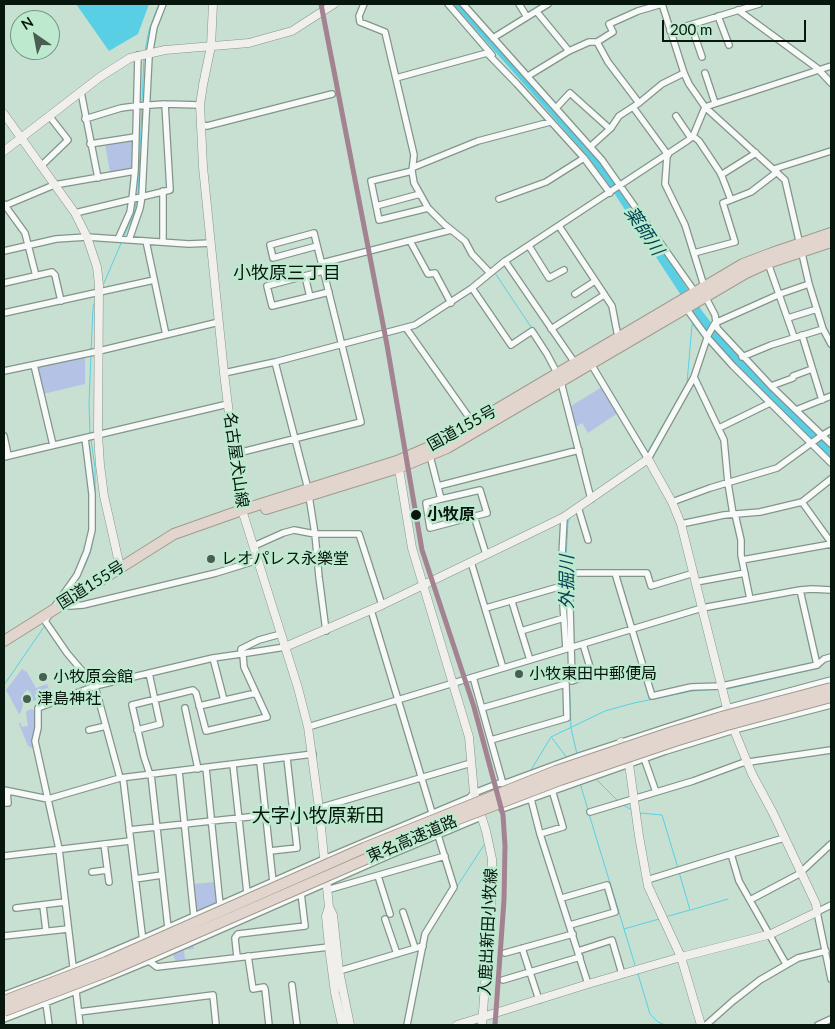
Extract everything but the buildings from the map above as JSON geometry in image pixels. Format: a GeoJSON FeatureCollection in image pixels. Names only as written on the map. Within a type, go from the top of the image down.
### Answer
{"type":"FeatureCollection","features":[{"type":"Feature","properties":{"kind":"highway","name":"国道155号"},"geometry":{"type":"LineString","coordinates":[[398,464],[559,377],[592,364],[686,308],[701,291],[746,273],[831,233]]}},
{"type":"Feature","properties":{"kind":"highway","name":"国道155号"},"geometry":{"type":"LineString","coordinates":[[4,641],[174,534],[398,464],[430,456],[447,448],[559,377],[575,363],[701,291],[743,264],[800,248],[831,242]]}},
{"type":"Feature","properties":{"kind":"highway","name":"国道155号"},"geometry":{"type":"LineString","coordinates":[[4,648],[150,554],[184,535],[243,513]]}},
{"type":"Feature","properties":{"kind":"highway","name":"東名高速道路"},"geometry":{"type":"LineString","coordinates":[[4,1001],[106,962],[355,852],[450,812],[556,771],[707,721],[831,688]]}},
{"type":"Feature","properties":{"kind":"highway","name":"東名高速道路"},"geometry":{"type":"LineString","coordinates":[[4,1011],[110,971],[453,821],[560,780],[624,757],[710,730],[831,697]]}},
{"type":"Feature","properties":{"kind":"street"},"geometry":{"type":"LineString","coordinates":[[123,239],[130,212],[137,198],[142,105],[148,53],[154,27],[163,4]]}},
{"type":"Feature","properties":{"kind":"street","name":"名古屋犬山線"},"geometry":{"type":"LineString","coordinates":[[213,4],[211,46],[200,105],[200,125],[224,373],[234,454],[243,513],[298,688],[308,727],[320,808],[329,907],[333,915],[339,972],[350,1025]]}},
{"type":"Feature","properties":{"kind":"street"},"geometry":{"type":"LineString","coordinates":[[364,4],[359,16],[360,22],[385,32],[412,147],[414,183],[428,208],[465,241],[472,254],[490,273]]}},
{"type":"Feature","properties":{"kind":"street"},"geometry":{"type":"LineString","coordinates":[[448,4],[502,68],[584,158],[610,193]]}},
{"type":"Feature","properties":{"kind":"street"},"geometry":{"type":"LineString","coordinates":[[80,1025],[59,849],[35,741],[38,728],[38,708],[95,686],[213,658],[285,647],[382,605],[564,517],[648,459],[694,377],[708,336],[717,320],[701,291],[591,146],[463,4]]}},
{"type":"Feature","properties":{"kind":"street"},"geometry":{"type":"LineString","coordinates":[[519,4],[527,17]]}},
{"type":"Feature","properties":{"kind":"street"},"geometry":{"type":"LineString","coordinates":[[493,38],[548,4]]}},
{"type":"Feature","properties":{"kind":"street"},"geometry":{"type":"LineString","coordinates":[[528,76],[569,51],[589,42],[597,42],[614,32],[609,24],[644,9],[662,4],[684,73],[689,84],[705,107],[785,180],[809,284],[822,329],[831,344]]}},
{"type":"Feature","properties":{"kind":"street"},"geometry":{"type":"LineString","coordinates":[[670,31],[758,4]]}},
{"type":"Feature","properties":{"kind":"street"},"geometry":{"type":"LineString","coordinates":[[4,151],[81,92],[123,62],[138,55],[249,43],[292,31],[332,5]]}},
{"type":"Feature","properties":{"kind":"street"},"geometry":{"type":"LineString","coordinates":[[738,10],[819,70],[831,83]]}},
{"type":"Feature","properties":{"kind":"street"},"geometry":{"type":"LineString","coordinates":[[537,12],[569,51]]}},
{"type":"Feature","properties":{"kind":"street"},"geometry":{"type":"LineString","coordinates":[[718,16],[729,45]]}},
{"type":"Feature","properties":{"kind":"street"},"geometry":{"type":"LineString","coordinates":[[691,24],[702,58]]}},
{"type":"Feature","properties":{"kind":"street"},"geometry":{"type":"LineString","coordinates":[[597,42],[608,62],[639,103]]}},
{"type":"Feature","properties":{"kind":"street"},"geometry":{"type":"LineString","coordinates":[[396,78],[487,53],[502,68]]}},
{"type":"Feature","properties":{"kind":"street"},"geometry":{"type":"LineString","coordinates":[[123,239],[138,214],[135,137],[142,105],[138,55]]}},
{"type":"Feature","properties":{"kind":"street"},"geometry":{"type":"LineString","coordinates":[[224,373],[274,362],[415,325],[452,303],[505,261],[668,155],[692,137],[705,107],[831,66]]}},
{"type":"Feature","properties":{"kind":"street"},"geometry":{"type":"LineString","coordinates":[[591,146],[610,129],[619,116],[633,108],[662,84],[684,73]]}},
{"type":"Feature","properties":{"kind":"street"},"geometry":{"type":"LineString","coordinates":[[705,73],[715,103]]}},
{"type":"Feature","properties":{"kind":"street"},"geometry":{"type":"LineString","coordinates":[[81,92],[98,178]]}},
{"type":"Feature","properties":{"kind":"street"},"geometry":{"type":"LineString","coordinates":[[556,108],[570,93],[610,129]]}},
{"type":"Feature","properties":{"kind":"street"},"geometry":{"type":"LineString","coordinates":[[200,125],[207,126],[332,94]]}},
{"type":"Feature","properties":{"kind":"street"},"geometry":{"type":"LineString","coordinates":[[75,213],[170,190],[165,104]]}},
{"type":"Feature","properties":{"kind":"street"},"geometry":{"type":"LineString","coordinates":[[85,119],[121,108],[142,105],[200,105]]}},
{"type":"Feature","properties":{"kind":"street"},"geometry":{"type":"LineString","coordinates":[[633,108],[668,155],[665,184],[685,225],[694,253],[701,291]]}},
{"type":"Feature","properties":{"kind":"street"},"geometry":{"type":"LineString","coordinates":[[4,114],[75,213],[87,237],[96,267],[100,293],[93,352],[91,436],[92,521],[90,539],[76,575],[46,621],[67,653],[95,686],[122,778],[142,940],[149,961],[157,967],[329,947]]}},
{"type":"Feature","properties":{"kind":"street"},"geometry":{"type":"LineString","coordinates":[[676,116],[692,137],[700,141],[721,175],[731,200]]}},
{"type":"Feature","properties":{"kind":"street"},"geometry":{"type":"LineString","coordinates":[[41,166],[68,140],[50,117]]}},
{"type":"Feature","properties":{"kind":"street"},"geometry":{"type":"LineString","coordinates":[[428,208],[379,220],[371,181],[413,169],[478,141],[550,122]]}},
{"type":"Feature","properties":{"kind":"street"},"geometry":{"type":"LineString","coordinates":[[90,144],[135,137]]}},
{"type":"Feature","properties":{"kind":"street"},"geometry":{"type":"LineString","coordinates":[[694,253],[735,242],[723,203],[751,192],[776,171],[831,151]]}},
{"type":"Feature","properties":{"kind":"street"},"geometry":{"type":"LineString","coordinates":[[721,175],[756,153]]}},
{"type":"Feature","properties":{"kind":"street"},"geometry":{"type":"LineString","coordinates":[[499,199],[546,182],[584,158]]}},
{"type":"Feature","properties":{"kind":"street"},"geometry":{"type":"LineString","coordinates":[[36,276],[25,233],[4,205],[54,185],[135,171]]}},
{"type":"Feature","properties":{"kind":"street"},"geometry":{"type":"LineString","coordinates":[[163,191],[163,242]]}},
{"type":"Feature","properties":{"kind":"street"},"geometry":{"type":"LineString","coordinates":[[376,206],[420,194]]}},
{"type":"Feature","properties":{"kind":"street"},"geometry":{"type":"LineString","coordinates":[[559,226],[613,309],[617,332]]}},
{"type":"Feature","properties":{"kind":"street"},"geometry":{"type":"LineString","coordinates":[[322,263],[451,230]]}},
{"type":"Feature","properties":{"kind":"street"},"geometry":{"type":"LineString","coordinates":[[234,454],[361,422],[314,233],[270,245],[273,258],[317,246]]}},
{"type":"Feature","properties":{"kind":"street"},"geometry":{"type":"LineString","coordinates":[[4,252],[56,239],[87,237],[212,243]]}},
{"type":"Feature","properties":{"kind":"street"},"geometry":{"type":"LineString","coordinates":[[146,241],[166,335]]}},
{"type":"Feature","properties":{"kind":"street"},"geometry":{"type":"LineString","coordinates":[[410,241],[428,274],[435,272],[452,303]]}},
{"type":"Feature","properties":{"kind":"street"},"geometry":{"type":"LineString","coordinates":[[529,246],[549,278],[564,270]]}},
{"type":"Feature","properties":{"kind":"street"},"geometry":{"type":"LineString","coordinates":[[505,261],[575,363]]}},
{"type":"Feature","properties":{"kind":"street"},"geometry":{"type":"LineString","coordinates":[[768,263],[794,337]]}},
{"type":"Feature","properties":{"kind":"street"},"geometry":{"type":"LineString","coordinates":[[323,271],[267,286],[272,306],[329,292]]}},
{"type":"Feature","properties":{"kind":"street"},"geometry":{"type":"LineString","coordinates":[[4,283],[52,272],[55,275],[61,301]]}},
{"type":"Feature","properties":{"kind":"street"},"geometry":{"type":"LineString","coordinates":[[305,276],[310,297]]}},
{"type":"Feature","properties":{"kind":"street"},"geometry":{"type":"LineString","coordinates":[[4,314],[154,280]]}},
{"type":"Feature","properties":{"kind":"street"},"geometry":{"type":"LineString","coordinates":[[575,294],[595,281]]}},
{"type":"Feature","properties":{"kind":"street"},"geometry":{"type":"LineString","coordinates":[[714,325],[780,294],[809,284]]}},
{"type":"Feature","properties":{"kind":"street"},"geometry":{"type":"LineString","coordinates":[[472,288],[511,344],[532,330],[547,354],[559,377],[592,498]]}},
{"type":"Feature","properties":{"kind":"street"},"geometry":{"type":"LineString","coordinates":[[551,329],[604,295]]}},
{"type":"Feature","properties":{"kind":"street"},"geometry":{"type":"LineString","coordinates":[[686,308],[733,366],[831,463]]}},
{"type":"Feature","properties":{"kind":"street"},"geometry":{"type":"LineString","coordinates":[[788,318],[817,309]]}},
{"type":"Feature","properties":{"kind":"street"},"geometry":{"type":"LineString","coordinates":[[4,371],[219,322]]}},
{"type":"Feature","properties":{"kind":"street"},"geometry":{"type":"LineString","coordinates":[[714,325],[770,386],[831,444]]}},
{"type":"Feature","properties":{"kind":"street"},"geometry":{"type":"LineString","coordinates":[[406,328],[473,423]]}},
{"type":"Feature","properties":{"kind":"street"},"geometry":{"type":"LineString","coordinates":[[742,357],[794,337],[822,329]]}},
{"type":"Feature","properties":{"kind":"street"},"geometry":{"type":"LineString","coordinates":[[802,335],[822,400]]}},
{"type":"Feature","properties":{"kind":"street"},"geometry":{"type":"LineString","coordinates":[[274,362],[308,493],[315,534],[326,630]]}},
{"type":"Feature","properties":{"kind":"street"},"geometry":{"type":"LineString","coordinates":[[592,364],[672,502],[681,524],[734,730],[816,904],[831,979]]}},
{"type":"Feature","properties":{"kind":"street"},"geometry":{"type":"LineString","coordinates":[[34,365],[53,445]]}},
{"type":"Feature","properties":{"kind":"street"},"geometry":{"type":"LineString","coordinates":[[770,386],[812,369]]}},
{"type":"Feature","properties":{"kind":"street"},"geometry":{"type":"LineString","coordinates":[[694,377],[724,442],[728,482],[741,540],[742,560],[750,599]]}},
{"type":"Feature","properties":{"kind":"street"},"geometry":{"type":"LineString","coordinates":[[796,410],[831,396]]}},
{"type":"Feature","properties":{"kind":"street"},"geometry":{"type":"LineString","coordinates":[[719,428],[770,403]]}},
{"type":"Feature","properties":{"kind":"street"},"geometry":{"type":"LineString","coordinates":[[4,436],[6,456],[228,404]]}},
{"type":"Feature","properties":{"kind":"street"},"geometry":{"type":"LineString","coordinates":[[672,502],[728,482],[777,468],[821,435],[831,430]]}},
{"type":"Feature","properties":{"kind":"street"},"geometry":{"type":"LineString","coordinates":[[91,436],[120,567]]}},
{"type":"Feature","properties":{"kind":"street"},"geometry":{"type":"LineString","coordinates":[[438,486],[579,450]]}},
{"type":"Feature","properties":{"kind":"street"},"geometry":{"type":"LineString","coordinates":[[430,456],[441,499]]}},
{"type":"Feature","properties":{"kind":"street","name":"入鹿出新田小牧線"},"geometry":{"type":"LineString","coordinates":[[398,464],[408,534],[422,586],[469,737],[474,793],[486,831],[492,859],[492,890],[483,1022]]}},
{"type":"Feature","properties":{"kind":"street"},"geometry":{"type":"LineString","coordinates":[[681,524],[734,514],[760,512],[802,502],[831,479]]}},
{"type":"Feature","properties":{"kind":"street"},"geometry":{"type":"LineString","coordinates":[[480,490],[487,513],[430,528],[426,503],[441,499],[480,490]]}},
{"type":"Feature","properties":{"kind":"street"},"geometry":{"type":"LineString","coordinates":[[742,560],[831,543],[802,502]]}},
{"type":"Feature","properties":{"kind":"street"},"geometry":{"type":"LineString","coordinates":[[578,507],[588,532],[588,540]]}},
{"type":"Feature","properties":{"kind":"street"},"geometry":{"type":"LineString","coordinates":[[474,516],[486,554]]}},
{"type":"Feature","properties":{"kind":"street"},"geometry":{"type":"LineString","coordinates":[[564,517],[562,586],[572,680],[592,674],[583,644]]}},
{"type":"Feature","properties":{"kind":"street"},"geometry":{"type":"LineString","coordinates":[[254,546],[283,532],[294,530],[315,534],[359,534],[382,605]]}},
{"type":"Feature","properties":{"kind":"street"},"geometry":{"type":"LineString","coordinates":[[70,606],[83,605],[216,574],[258,560]]}},
{"type":"Feature","properties":{"kind":"street"},"geometry":{"type":"LineString","coordinates":[[471,562],[504,668]]}},
{"type":"Feature","properties":{"kind":"street"},"geometry":{"type":"LineString","coordinates":[[615,573],[652,696],[691,687],[722,686],[817,665],[824,659],[831,657]]}},
{"type":"Feature","properties":{"kind":"street"},"geometry":{"type":"LineString","coordinates":[[562,575],[647,573],[651,586],[694,573]]}},
{"type":"Feature","properties":{"kind":"street"},"geometry":{"type":"LineString","coordinates":[[696,582],[745,573]]}},
{"type":"Feature","properties":{"kind":"street"},"geometry":{"type":"LineString","coordinates":[[569,575],[569,648]]}},
{"type":"Feature","properties":{"kind":"street"},"geometry":{"type":"LineString","coordinates":[[486,608],[562,586]]}},
{"type":"Feature","properties":{"kind":"street"},"geometry":{"type":"LineString","coordinates":[[800,590],[817,665]]}},
{"type":"Feature","properties":{"kind":"street"},"geometry":{"type":"LineString","coordinates":[[308,727],[702,608],[800,590],[831,590]]}},
{"type":"Feature","properties":{"kind":"street"},"geometry":{"type":"LineString","coordinates":[[512,602],[530,660]]}},
{"type":"Feature","properties":{"kind":"street"},"geometry":{"type":"LineString","coordinates":[[371,610],[454,887],[425,934],[407,1025]]}},
{"type":"Feature","properties":{"kind":"street"},"geometry":{"type":"LineString","coordinates":[[521,631],[564,618]]}},
{"type":"Feature","properties":{"kind":"street"},"geometry":{"type":"LineString","coordinates":[[168,928],[151,774],[144,757],[132,705],[193,690],[196,693],[206,731],[266,718],[267,715],[244,667],[241,650],[259,640],[281,634]]}},
{"type":"Feature","properties":{"kind":"street"},"geometry":{"type":"LineString","coordinates":[[213,658],[224,700]]}},
{"type":"Feature","properties":{"kind":"street"},"geometry":{"type":"LineString","coordinates":[[137,730],[160,724],[149,674]]}},
{"type":"Feature","properties":{"kind":"street"},"geometry":{"type":"LineString","coordinates":[[473,678],[502,782]]}},
{"type":"Feature","properties":{"kind":"street"},"geometry":{"type":"LineString","coordinates":[[4,995],[142,940],[502,782],[503,784],[653,731],[727,708],[831,680]]}},
{"type":"Feature","properties":{"kind":"street"},"geometry":{"type":"LineString","coordinates":[[482,708],[566,684],[567,718],[491,740]]}},
{"type":"Feature","properties":{"kind":"street"},"geometry":{"type":"LineString","coordinates":[[199,706],[256,692]]}},
{"type":"Feature","properties":{"kind":"street"},"geometry":{"type":"LineString","coordinates":[[502,809],[644,758],[734,730],[831,704]]}},
{"type":"Feature","properties":{"kind":"street"},"geometry":{"type":"LineString","coordinates":[[185,708],[198,768]]}},
{"type":"Feature","properties":{"kind":"street"},"geometry":{"type":"LineString","coordinates":[[89,730],[106,726]]}},
{"type":"Feature","properties":{"kind":"street"},"geometry":{"type":"LineString","coordinates":[[653,731],[663,752]]}},
{"type":"Feature","properties":{"kind":"street"},"geometry":{"type":"LineString","coordinates":[[622,742],[629,764],[647,880],[681,957],[701,1025]]}},
{"type":"Feature","properties":{"kind":"street"},"geometry":{"type":"LineString","coordinates":[[590,812],[693,781],[742,763],[831,750]]}},
{"type":"Feature","properties":{"kind":"street"},"geometry":{"type":"LineString","coordinates":[[4,803],[8,803],[5,791],[48,799],[122,778],[313,754]]}},
{"type":"Feature","properties":{"kind":"street"},"geometry":{"type":"LineString","coordinates":[[270,851],[297,848],[287,758]]}},
{"type":"Feature","properties":{"kind":"street"},"geometry":{"type":"LineString","coordinates":[[644,758],[656,792]]}},
{"type":"Feature","properties":{"kind":"street"},"geometry":{"type":"LineString","coordinates":[[260,762],[273,882]]}},
{"type":"Feature","properties":{"kind":"street"},"geometry":{"type":"LineString","coordinates":[[320,808],[471,763]]}},
{"type":"Feature","properties":{"kind":"street"},"geometry":{"type":"LineString","coordinates":[[233,765],[247,893]]}},
{"type":"Feature","properties":{"kind":"street"},"geometry":{"type":"LineString","coordinates":[[206,768],[220,905]]}},
{"type":"Feature","properties":{"kind":"street"},"geometry":{"type":"LineString","coordinates":[[179,771],[194,917]]}},
{"type":"Feature","properties":{"kind":"street"},"geometry":{"type":"LineString","coordinates":[[540,834],[563,827],[552,790]]}},
{"type":"Feature","properties":{"kind":"street"},"geometry":{"type":"LineString","coordinates":[[531,798],[540,834],[588,984]]}},
{"type":"Feature","properties":{"kind":"street"},"geometry":{"type":"LineString","coordinates":[[129,830],[266,815]]}},
{"type":"Feature","properties":{"kind":"street"},"geometry":{"type":"LineString","coordinates":[[327,886],[390,855],[481,817]]}},
{"type":"Feature","properties":{"kind":"street"},"geometry":{"type":"LineString","coordinates":[[381,835],[390,855]]}},
{"type":"Feature","properties":{"kind":"street"},"geometry":{"type":"LineString","coordinates":[[647,880],[784,838]]}},
{"type":"Feature","properties":{"kind":"street"},"geometry":{"type":"LineString","coordinates":[[4,856],[130,841]]}},
{"type":"Feature","properties":{"kind":"street"},"geometry":{"type":"LineString","coordinates":[[104,844],[109,882]]}},
{"type":"Feature","properties":{"kind":"street"},"geometry":{"type":"LineString","coordinates":[[750,900],[801,873],[831,845]]}},
{"type":"Feature","properties":{"kind":"street"},"geometry":{"type":"LineString","coordinates":[[731,854],[739,881],[771,934],[786,964]]}},
{"type":"Feature","properties":{"kind":"street"},"geometry":{"type":"LineString","coordinates":[[4,1019],[149,961],[301,893],[378,876],[445,856]]}},
{"type":"Feature","properties":{"kind":"street"},"geometry":{"type":"LineString","coordinates":[[92,872],[108,870]]}},
{"type":"Feature","properties":{"kind":"street"},"geometry":{"type":"LineString","coordinates":[[135,878],[162,875]]}},
{"type":"Feature","properties":{"kind":"street"},"geometry":{"type":"LineString","coordinates":[[378,876],[396,954]]}},
{"type":"Feature","properties":{"kind":"street"},"geometry":{"type":"LineString","coordinates":[[562,898],[607,885],[615,912],[570,925]]}},
{"type":"Feature","properties":{"kind":"street"},"geometry":{"type":"LineString","coordinates":[[237,957],[235,938],[238,934],[305,926],[301,893]]}},
{"type":"Feature","properties":{"kind":"street"},"geometry":{"type":"LineString","coordinates":[[16,908],[65,902]]}},
{"type":"Feature","properties":{"kind":"street"},"geometry":{"type":"LineString","coordinates":[[457,1025],[483,1022],[539,1000],[588,984],[681,957],[771,934],[831,905]]}},
{"type":"Feature","properties":{"kind":"street"},"geometry":{"type":"LineString","coordinates":[[43,906],[46,931]]}},
{"type":"Feature","properties":{"kind":"street","name":"名古屋犬山線"},"geometry":{"type":"LineString","coordinates":[[329,907],[326,916],[334,993],[342,1025]]}},
{"type":"Feature","properties":{"kind":"street"},"geometry":{"type":"LineString","coordinates":[[403,912],[415,948]]}},
{"type":"Feature","properties":{"kind":"street"},"geometry":{"type":"LineString","coordinates":[[4,936],[68,928]]}},
{"type":"Feature","properties":{"kind":"street"},"geometry":{"type":"LineString","coordinates":[[505,953],[573,934]]}},
{"type":"Feature","properties":{"kind":"street"},"geometry":{"type":"LineString","coordinates":[[824,941],[831,939]]}},
{"type":"Feature","properties":{"kind":"street"},"geometry":{"type":"LineString","coordinates":[[578,950],[612,940],[622,974]]}},
{"type":"Feature","properties":{"kind":"street"},"geometry":{"type":"LineString","coordinates":[[339,972],[422,946]]}},
{"type":"Feature","properties":{"kind":"street"},"geometry":{"type":"LineString","coordinates":[[522,948],[539,1000]]}},
{"type":"Feature","properties":{"kind":"street"},"geometry":{"type":"LineString","coordinates":[[707,1025],[746,990],[786,964],[798,958],[826,951]]}},
{"type":"Feature","properties":{"kind":"street"},"geometry":{"type":"LineString","coordinates":[[248,956],[253,989],[264,987],[265,989],[270,1025]]}},
{"type":"Feature","properties":{"kind":"street"},"geometry":{"type":"LineString","coordinates":[[503,980],[580,958]]}},
{"type":"Feature","properties":{"kind":"street"},"geometry":{"type":"LineString","coordinates":[[30,985],[38,1006]]}},
{"type":"Feature","properties":{"kind":"street"},"geometry":{"type":"LineString","coordinates":[[292,985],[297,1025]]}},
{"type":"Feature","properties":{"kind":"street"},"geometry":{"type":"LineString","coordinates":[[78,1012],[213,995],[216,1025]]}},
{"type":"Feature","properties":{"kind":"street"},"geometry":{"type":"LineString","coordinates":[[46,1003],[49,1025]]}},
{"type":"Feature","properties":{"kind":"street"},"geometry":{"type":"LineString","coordinates":[[818,1025],[831,1019]]}},
{"type":"Feature","properties":{"kind":"shaded area"},"geometry":{"type":"Polygon","coordinates":[[[133,140],[133,169],[110,172],[105,144],[133,140]]]}},
{"type":"Feature","properties":{"kind":"shaded area"},"geometry":{"type":"Polygon","coordinates":[[[85,357],[85,384],[43,394],[38,367],[85,357]]]}},
{"type":"Feature","properties":{"kind":"shaded area"},"geometry":{"type":"Polygon","coordinates":[[[602,387],[618,413],[588,433],[582,423],[576,427],[571,406],[602,387]]]}},
{"type":"Feature","properties":{"kind":"shaded area"},"geometry":{"type":"Polygon","coordinates":[[[22,669],[27,672],[36,688],[47,684],[51,694],[39,699],[38,696],[36,700],[32,701],[31,693],[28,690],[24,692],[23,704],[19,714],[6,690],[22,669]]]}},
{"type":"Feature","properties":{"kind":"shaded area"},"geometry":{"type":"Polygon","coordinates":[[[31,709],[35,711],[36,715],[36,733],[32,736],[34,746],[32,748],[28,746],[19,724],[20,722],[22,727],[28,726],[26,714],[31,709]]]}},
{"type":"Feature","properties":{"kind":"shaded area"},"geometry":{"type":"Polygon","coordinates":[[[216,882],[218,902],[195,913],[192,884],[216,882]]]}},
{"type":"Feature","properties":{"kind":"shaded area"},"geometry":{"type":"Polygon","coordinates":[[[193,943],[194,949],[184,950],[185,960],[176,961],[172,953],[193,943]]]}},
{"type":"Feature","properties":{"kind":"water"},"geometry":{"type":"Polygon","coordinates":[[[76,4],[149,4],[138,34],[109,51],[76,4]]]}},
{"type":"Feature","properties":{"kind":"waterway"},"geometry":{"type":"LineString","coordinates":[[145,51],[149,30],[159,4]]}},
{"type":"Feature","properties":{"kind":"waterway","name":"薬師川"},"geometry":{"type":"LineString","coordinates":[[459,4],[590,152],[611,180],[698,313],[724,347],[831,455]]}},
{"type":"Feature","properties":{"kind":"waterway"},"geometry":{"type":"LineString","coordinates":[[142,103],[144,57]]}},
{"type":"Feature","properties":{"kind":"waterway"},"geometry":{"type":"LineString","coordinates":[[825,72],[831,78]]}},
{"type":"Feature","properties":{"kind":"waterway"},"geometry":{"type":"LineString","coordinates":[[138,196],[142,107]]}},
{"type":"Feature","properties":{"kind":"waterway"},"geometry":{"type":"LineString","coordinates":[[123,238],[134,214],[137,199]]}},
{"type":"Feature","properties":{"kind":"waterway"},"geometry":{"type":"LineString","coordinates":[[104,283],[122,241]]}},
{"type":"Feature","properties":{"kind":"waterway"},"geometry":{"type":"LineString","coordinates":[[473,250],[490,268]]}},
{"type":"Feature","properties":{"kind":"waterway"},"geometry":{"type":"LineString","coordinates":[[495,273],[533,330]]}},
{"type":"Feature","properties":{"kind":"waterway"},"geometry":{"type":"LineString","coordinates":[[91,351],[94,304]]}},
{"type":"Feature","properties":{"kind":"waterway","name":"外掘川"},"geometry":{"type":"LineString","coordinates":[[696,317],[698,313]]}},
{"type":"Feature","properties":{"kind":"waterway"},"geometry":{"type":"LineString","coordinates":[[692,324],[704,338]]}},
{"type":"Feature","properties":{"kind":"waterway","name":"外掘川"},"geometry":{"type":"LineString","coordinates":[[650,448],[687,383],[692,325]]}},
{"type":"Feature","properties":{"kind":"waterway"},"geometry":{"type":"LineString","coordinates":[[90,433],[91,355]]}},
{"type":"Feature","properties":{"kind":"waterway"},"geometry":{"type":"LineString","coordinates":[[735,372],[765,403]]}},
{"type":"Feature","properties":{"kind":"waterway"},"geometry":{"type":"LineString","coordinates":[[769,406],[782,419]]}},
{"type":"Feature","properties":{"kind":"waterway"},"geometry":{"type":"LineString","coordinates":[[91,440],[95,468],[95,525]]}},
{"type":"Feature","properties":{"kind":"waterway","name":"外掘川"},"geometry":{"type":"LineString","coordinates":[[585,507],[636,472]]}},
{"type":"Feature","properties":{"kind":"waterway","name":"外掘川"},"geometry":{"type":"LineString","coordinates":[[567,623],[565,576],[568,522],[570,518]]}},
{"type":"Feature","properties":{"kind":"waterway"},"geometry":{"type":"LineString","coordinates":[[76,582],[91,550],[94,532]]}},
{"type":"Feature","properties":{"kind":"waterway"},"geometry":{"type":"LineString","coordinates":[[4,685],[44,627]]}},
{"type":"Feature","properties":{"kind":"waterway","name":"外掘川"},"geometry":{"type":"LineString","coordinates":[[568,650],[571,728]]}},
{"type":"Feature","properties":{"kind":"waterway"},"geometry":{"type":"LineString","coordinates":[[727,689],[821,666]]}},
{"type":"Feature","properties":{"kind":"waterway"},"geometry":{"type":"LineString","coordinates":[[531,770],[551,737],[605,711],[692,691],[718,689]]}},
{"type":"Feature","properties":{"kind":"waterway"},"geometry":{"type":"LineString","coordinates":[[571,728],[577,754]]}},
{"type":"Feature","properties":{"kind":"waterway","name":"外掘川"},"geometry":{"type":"LineString","coordinates":[[552,738],[567,758]]}},
{"type":"Feature","properties":{"kind":"waterway"},"geometry":{"type":"LineString","coordinates":[[596,779],[618,801]]}},
{"type":"Feature","properties":{"kind":"waterway","name":"外掘川"},"geometry":{"type":"LineString","coordinates":[[580,783],[588,810]]}},
{"type":"Feature","properties":{"kind":"waterway"},"geometry":{"type":"LineString","coordinates":[[623,805],[632,810]]}},
{"type":"Feature","properties":{"kind":"waterway"},"geometry":{"type":"LineString","coordinates":[[640,813],[662,815],[678,868]]}},
{"type":"Feature","properties":{"kind":"waterway","name":"外掘川"},"geometry":{"type":"LineString","coordinates":[[589,814],[635,965]]}},
{"type":"Feature","properties":{"kind":"waterway"},"geometry":{"type":"LineString","coordinates":[[456,888],[484,845]]}},
{"type":"Feature","properties":{"kind":"waterway"},"geometry":{"type":"LineString","coordinates":[[665,917],[690,910],[679,872]]}},
{"type":"Feature","properties":{"kind":"waterway"},"geometry":{"type":"LineString","coordinates":[[691,910],[728,899]]}},
{"type":"Feature","properties":{"kind":"waterway"},"geometry":{"type":"LineString","coordinates":[[624,929],[659,919]]}},
{"type":"Feature","properties":{"kind":"waterway"},"geometry":{"type":"LineString","coordinates":[[422,962],[428,934]]}},
{"type":"Feature","properties":{"kind":"waterway","name":"外掘川"},"geometry":{"type":"LineString","coordinates":[[638,974],[650,1014],[658,1022],[665,1025]]}},
{"type":"Feature","properties":{"kind":"transit line"},"geometry":{"type":"LineString","coordinates":[[321,4],[387,345],[422,550],[474,707],[503,815],[505,846],[504,900],[495,1025]]}},
{"type":"Feature","properties":{"kind":"place","name":"小牧原"},"geometry":{"type":"Point","coordinates":[416,515]}},
{"type":"Feature","properties":{"kind":"place","name":"レオパレス永樂堂"},"geometry":{"type":"Point","coordinates":[211,559]}},
{"type":"Feature","properties":{"kind":"place","name":"小牧東田中郵便局"},"geometry":{"type":"Point","coordinates":[519,674]}},
{"type":"Feature","properties":{"kind":"place","name":"小牧原会館"},"geometry":{"type":"Point","coordinates":[43,677]}},
{"type":"Feature","properties":{"kind":"place","name":"津島神社"},"geometry":{"type":"Point","coordinates":[27,699]}},
{"type":"Feature","properties":{"kind":"district","name":"小牧原三丁目"},"geometry":{"type":"Point","coordinates":[287,273]}},
{"type":"Feature","properties":{"kind":"district","name":"大字小牧原新田"},"geometry":{"type":"Point","coordinates":[318,816]}}]}
